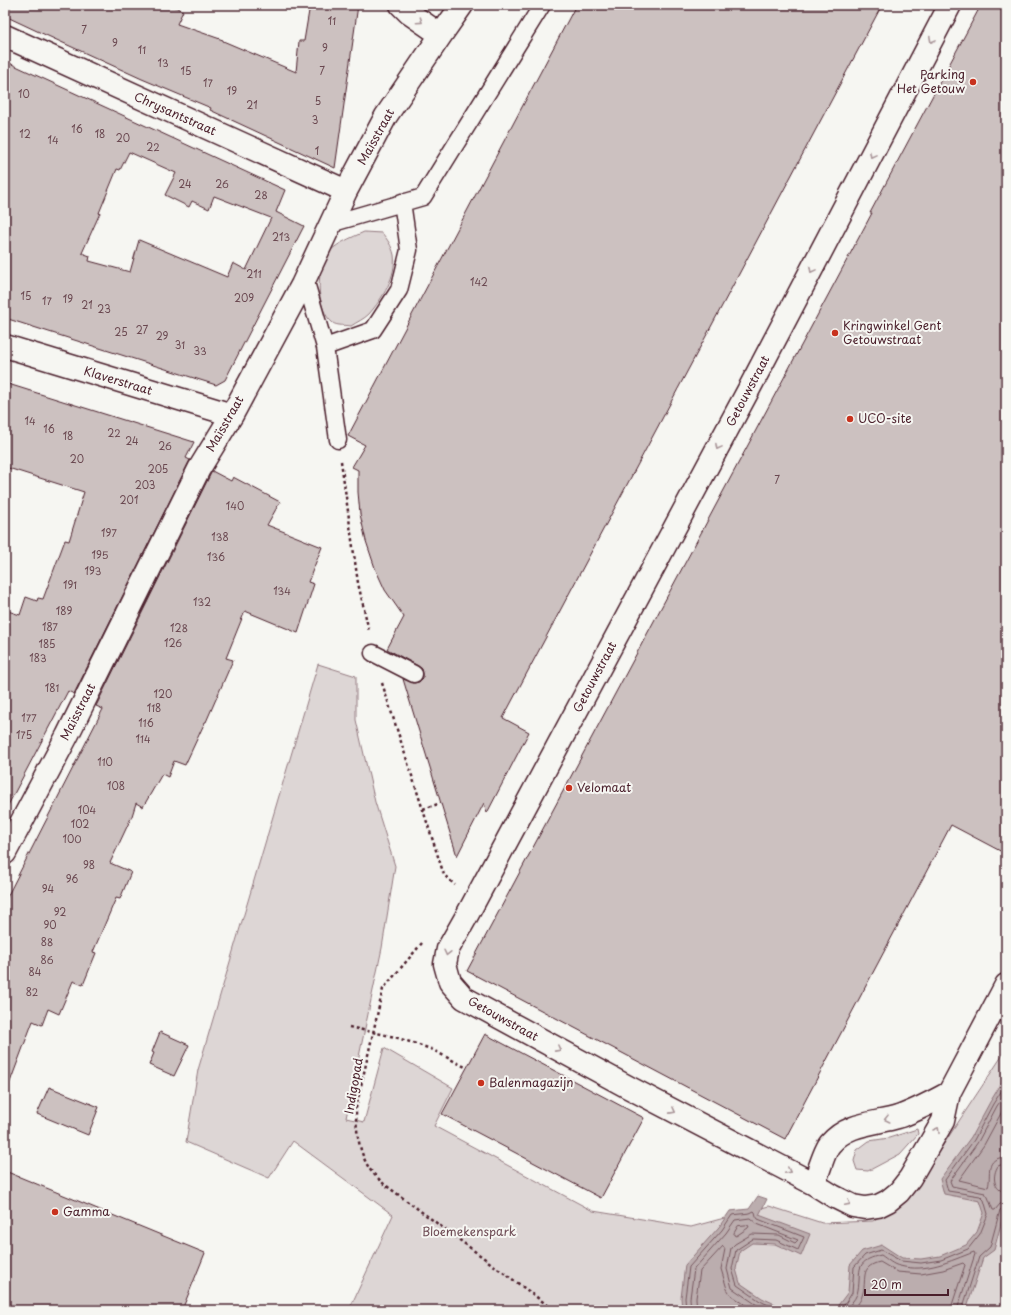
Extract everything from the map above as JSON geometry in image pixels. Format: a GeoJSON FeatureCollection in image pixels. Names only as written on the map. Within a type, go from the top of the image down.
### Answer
{"type":"FeatureCollection","features":[{"type":"Feature","properties":{"kind":"street"},"geometry":{"type":"LineString","coordinates":[[401,5],[409,13],[440,35]]}},
{"type":"Feature","properties":{"kind":"street","name":"Maïsstraat"},"geometry":{"type":"LineString","coordinates":[[5,853],[66,736],[199,469],[232,415],[305,279],[346,191],[386,116],[440,35],[462,5]]}},
{"type":"Feature","properties":{"kind":"street","name":"Getouwstraat"},"geometry":{"type":"LineString","coordinates":[[950,5],[749,389],[448,949],[445,964],[450,982],[464,998],[634,1090],[814,1184],[833,1196],[853,1206],[865,1208],[878,1206],[888,1201],[899,1192],[910,1178],[943,1121],[949,1093],[1006,985]]}},
{"type":"Feature","properties":{"kind":"street","name":"Chrysantstraat"},"geometry":{"type":"LineString","coordinates":[[5,36],[346,191]]}},
{"type":"Feature","properties":{"kind":"street","name":"Klaverstraat"},"geometry":{"type":"LineString","coordinates":[[5,346],[232,415]]}},
{"type":"Feature","properties":{"kind":"street"},"geometry":{"type":"LineString","coordinates":[[814,1184],[829,1145],[841,1133],[857,1127],[898,1117],[949,1093]]}},
{"type":"Feature","properties":{"kind":"lane"},"geometry":{"type":"LineString","coordinates":[[330,224],[423,197],[542,5]]}},
{"type":"Feature","properties":{"kind":"lane"},"geometry":{"type":"LineString","coordinates":[[325,347],[373,330],[399,290],[409,250],[402,202]]}},
{"type":"Feature","properties":{"kind":"lane"},"geometry":{"type":"LineString","coordinates":[[305,279],[325,347],[338,440]]}},
{"type":"Feature","properties":{"kind":"lane"},"geometry":{"type":"LineString","coordinates":[[373,653],[414,674]]}},
{"type":"Feature","properties":{"kind":"path"},"geometry":{"type":"LineString","coordinates":[[422,809],[441,803]]}},
{"type":"Feature","properties":{"kind":"path","name":"Indigopad"},"geometry":{"type":"LineString","coordinates":[[426,938],[383,989],[356,1108],[356,1128],[360,1146],[369,1168],[384,1184],[554,1310]]}},
{"type":"Feature","properties":{"kind":"path"},"geometry":{"type":"LineString","coordinates":[[349,1027],[395,1037],[431,1049],[467,1068]]}},
{"type":"Feature","properties":{"kind":"green space"},"geometry":{"type":"Polygon","coordinates":[[[364,232],[382,233],[391,246],[394,255],[394,263],[391,279],[388,287],[369,314],[351,326],[337,325],[327,317],[323,309],[319,291],[320,272],[326,256],[333,248],[364,232]]]}},
{"type":"Feature","properties":{"kind":"green space","name":"Bloemekenspark"},"geometry":{"type":"Polygon","coordinates":[[[318,664],[356,676],[356,720],[375,802],[395,866],[382,948],[346,1118],[364,1122],[384,1048],[453,1088],[434,1126],[593,1211],[691,1227],[769,1206],[822,1223],[873,1221],[910,1195],[1006,1050],[1006,1310],[349,1310],[393,1215],[293,1141],[269,1178],[186,1142],[198,1070],[318,664]]]}},
{"type":"Feature","properties":{"kind":"green space"},"geometry":{"type":"Polygon","coordinates":[[[917,1129],[918,1134],[900,1154],[868,1171],[857,1170],[854,1161],[857,1150],[869,1141],[889,1138],[917,1129]]]}},
{"type":"Feature","properties":{"kind":"water"},"geometry":{"type":"Polygon","coordinates":[[[1006,1076],[1006,1165],[1003,1175],[1006,1205],[994,1250],[983,1258],[966,1310],[837,1310],[836,1308],[848,1292],[850,1265],[862,1251],[882,1245],[902,1258],[921,1259],[940,1256],[966,1245],[977,1232],[984,1213],[980,1201],[944,1194],[940,1179],[971,1137],[1006,1076]]]}},
{"type":"Feature","properties":{"kind":"water"},"geometry":{"type":"Polygon","coordinates":[[[758,1196],[767,1199],[759,1215],[810,1234],[801,1256],[775,1244],[752,1243],[740,1251],[736,1269],[740,1283],[762,1298],[788,1310],[682,1310],[681,1298],[685,1265],[719,1227],[730,1211],[749,1209],[758,1196]]]}},
{"type":"Feature","properties":{"kind":"building"},"geometry":{"type":"Polygon","coordinates":[[[5,5],[171,5],[183,11],[177,24],[223,40],[296,72],[299,41],[304,41],[310,5],[358,5],[335,168],[210,110],[211,108],[142,79],[5,16],[5,5]]]}},
{"type":"Feature","properties":{"kind":"building"},"geometry":{"type":"Polygon","coordinates":[[[576,5],[882,5],[503,718],[529,732],[487,813],[484,803],[457,856],[403,679],[414,683],[419,682],[423,678],[422,669],[387,649],[404,617],[385,590],[375,568],[366,541],[360,514],[358,470],[352,467],[365,445],[348,436],[576,5]]]}},
{"type":"Feature","properties":{"kind":"building"},"geometry":{"type":"Polygon","coordinates":[[[981,5],[1006,5],[1006,854],[951,825],[785,1139],[467,971],[872,213],[870,213],[981,5]]]}},
{"type":"Feature","properties":{"kind":"building"},"geometry":{"type":"Polygon","coordinates":[[[5,61],[285,190],[276,212],[304,226],[225,380],[216,385],[5,318],[5,61]],[[129,152],[120,170],[117,169],[100,213],[82,253],[90,256],[89,261],[130,272],[139,240],[227,277],[233,263],[246,270],[271,218],[214,196],[209,209],[192,201],[189,207],[165,195],[176,173],[129,152]]]}},
{"type":"Feature","properties":{"kind":"building"},"geometry":{"type":"Polygon","coordinates":[[[5,383],[194,442],[186,458],[190,460],[74,694],[68,691],[5,811],[5,610],[20,615],[26,597],[37,601],[38,598],[43,599],[65,540],[69,541],[84,492],[5,467],[5,383]]]}},
{"type":"Feature","properties":{"kind":"building"},"geometry":{"type":"Polygon","coordinates":[[[212,471],[231,481],[233,477],[280,502],[267,525],[322,547],[308,582],[314,584],[298,633],[245,611],[226,658],[233,660],[206,722],[185,765],[174,761],[168,777],[162,774],[143,807],[136,803],[132,816],[110,863],[131,872],[120,899],[116,898],[93,952],[96,953],[83,985],[73,981],[59,1014],[48,1009],[42,1025],[33,1021],[7,1090],[5,1090],[5,901],[103,709],[96,706],[212,471]]]}},
{"type":"Feature","properties":{"kind":"building"},"geometry":{"type":"Polygon","coordinates":[[[160,1032],[189,1045],[174,1076],[149,1065],[154,1053],[152,1052],[160,1032]]]}},
{"type":"Feature","properties":{"kind":"building"},"geometry":{"type":"Polygon","coordinates":[[[485,1034],[644,1118],[601,1198],[442,1114],[485,1034]]]}},
{"type":"Feature","properties":{"kind":"building"},"geometry":{"type":"Polygon","coordinates":[[[49,1087],[99,1107],[88,1135],[37,1114],[49,1087]]]}},
{"type":"Feature","properties":{"kind":"building","name":"Gamma"},"geometry":{"type":"Polygon","coordinates":[[[5,1171],[205,1253],[182,1310],[5,1310],[5,1171]]]}},
{"type":"Feature","properties":{"kind":"place","name":"Parking Het Getouw"},"geometry":{"type":"Point","coordinates":[973,82]}},
{"type":"Feature","properties":{"kind":"place","name":"Kringwinkel Gent Getouwstraat"},"geometry":{"type":"Point","coordinates":[835,333]}},
{"type":"Feature","properties":{"kind":"place","name":"UCO-site"},"geometry":{"type":"Point","coordinates":[850,419]}},
{"type":"Feature","properties":{"kind":"place","name":"Velomaat"},"geometry":{"type":"Point","coordinates":[569,788]}},
{"type":"Feature","properties":{"kind":"place","name":"Balenmagazijn"},"geometry":{"type":"Point","coordinates":[481,1083]}},
{"type":"Feature","properties":{"kind":"place","name":"Gamma"},"geometry":{"type":"Point","coordinates":[55,1212]}}]}
